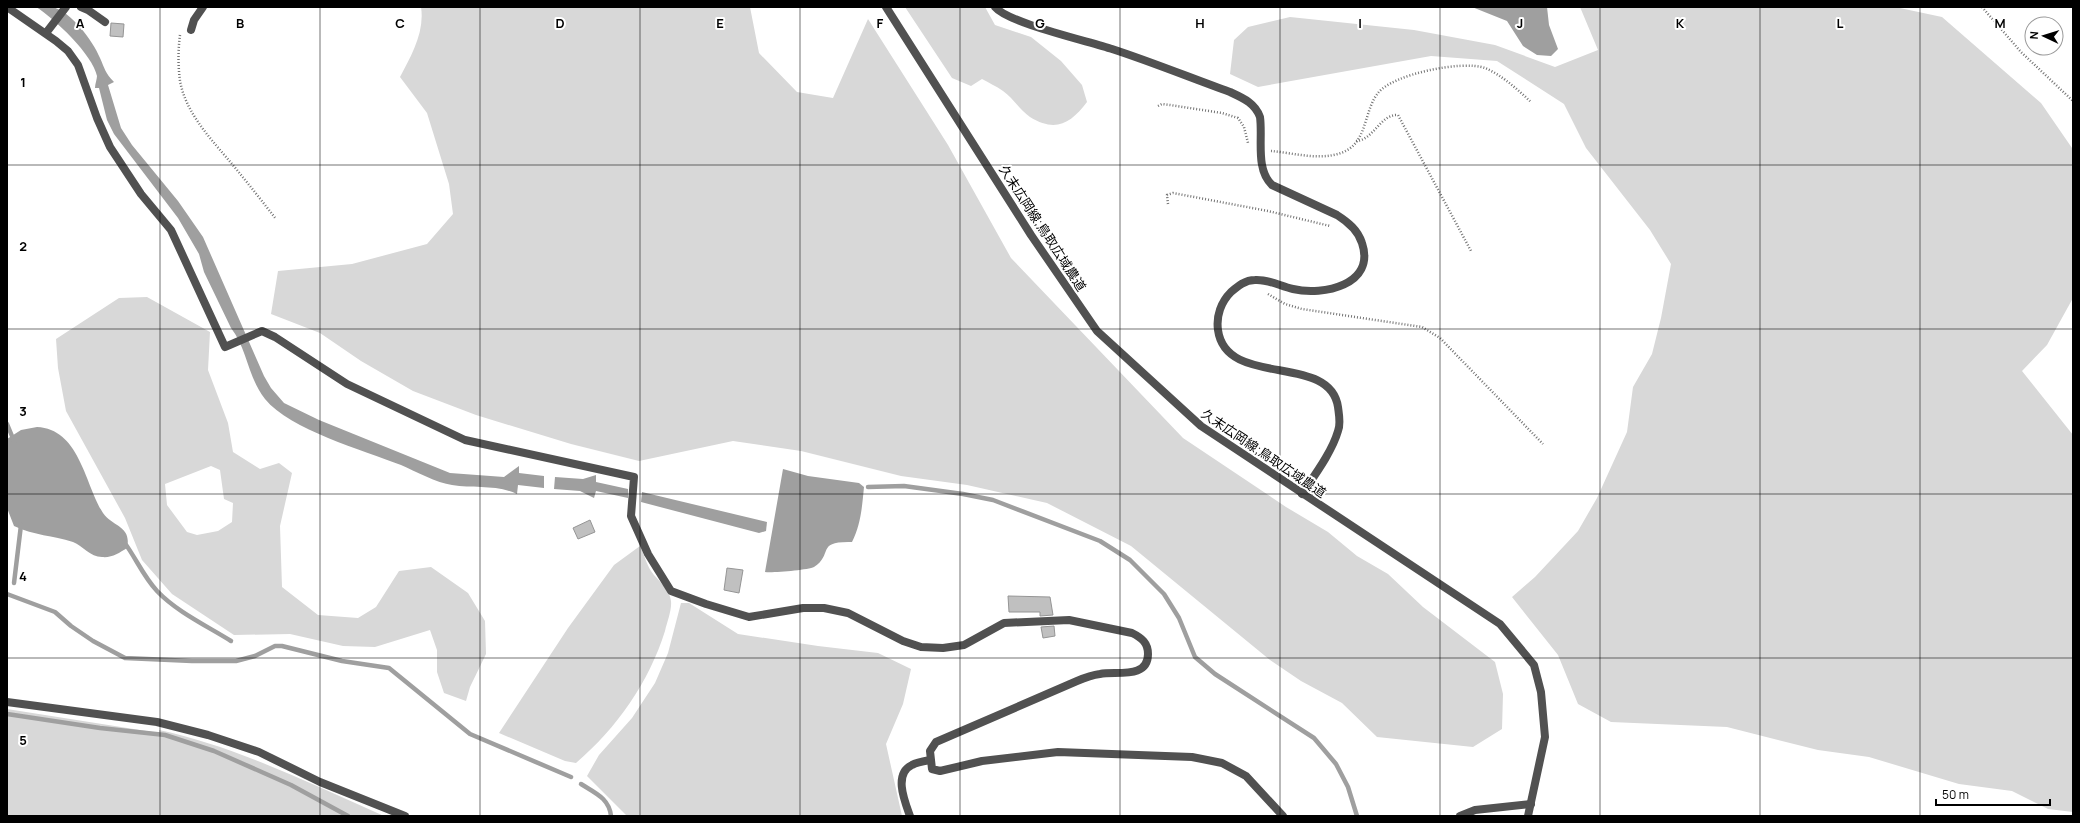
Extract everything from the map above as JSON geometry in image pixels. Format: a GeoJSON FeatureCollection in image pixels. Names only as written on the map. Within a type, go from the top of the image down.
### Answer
{"type":"FeatureCollection","features":[{"type":"Feature","properties":{"kind":"street"},"geometry":{"type":"LineString","coordinates":[[7,7],[46,33],[68,52],[78,65],[97,118],[110,147],[141,194],[171,230],[225,347],[262,331],[275,337],[347,384],[465,440],[634,477],[631,516],[648,554],[671,591],[706,604],[749,617],[803,608],[824,608],[848,613],[903,641],[921,647],[943,648],[964,645],[1004,623],[1069,620],[1132,633],[1141,638],[1147,645],[1148,656],[1146,663],[1142,668],[1135,672],[1101,674],[1077,681],[936,742],[930,751],[932,768],[940,771],[1015,755],[1058,752],[1192,757],[1222,763],[1246,776],[1283,816]]}},
{"type":"Feature","properties":{"kind":"street"},"geometry":{"type":"LineString","coordinates":[[46,33],[66,7]]}},
{"type":"Feature","properties":{"kind":"street"},"geometry":{"type":"LineString","coordinates":[[81,7],[105,22]]}},
{"type":"Feature","properties":{"kind":"street"},"geometry":{"type":"LineString","coordinates":[[192,28],[194,20],[203,7]]}},
{"type":"Feature","properties":{"kind":"street","name":"久末広岡線;鳥取広域農道"},"geometry":{"type":"LineString","coordinates":[[886,7],[1031,235],[1096,331],[1201,426],[1500,624],[1534,665],[1541,692],[1545,737],[1528,816]]}},
{"type":"Feature","properties":{"kind":"street"},"geometry":{"type":"LineString","coordinates":[[995,7],[999,12],[1014,20],[1112,50],[1230,92],[1246,100],[1258,110],[1260,117],[1264,174],[1272,185],[1337,215],[1348,222],[1359,235],[1364,251],[1364,261],[1361,271],[1350,282],[1326,290],[1309,291],[1293,289],[1259,280],[1247,281],[1240,284],[1222,304],[1218,325],[1222,343],[1237,358],[1248,363],[1322,382],[1328,386],[1337,404],[1339,431],[1302,494]]}},
{"type":"Feature","properties":{"kind":"street"},"geometry":{"type":"LineString","coordinates":[[7,702],[157,722],[208,735],[259,752],[320,782],[405,816]]}},
{"type":"Feature","properties":{"kind":"street"},"geometry":{"type":"LineString","coordinates":[[910,816],[901,787],[903,773],[911,765],[930,760]]}},
{"type":"Feature","properties":{"kind":"street"},"geometry":{"type":"LineString","coordinates":[[1460,816],[1475,810],[1531,804]]}},
{"type":"Feature","properties":{"kind":"path"},"geometry":{"type":"LineString","coordinates":[[1982,7],[2020,52],[2073,101]]}},
{"type":"Feature","properties":{"kind":"path"},"geometry":{"type":"LineString","coordinates":[[192,28],[182,30],[180,36],[180,82],[185,96],[198,122],[213,143],[276,219]]}},
{"type":"Feature","properties":{"kind":"path"},"geometry":{"type":"LineString","coordinates":[[1158,106],[1162,104],[1170,105],[1222,113],[1238,118],[1244,127],[1252,150],[1331,155],[1349,148],[1356,141],[1379,91],[1392,82],[1428,71],[1462,66],[1486,68],[1514,87],[1531,102]]}},
{"type":"Feature","properties":{"kind":"path"},"geometry":{"type":"LineString","coordinates":[[1356,141],[1364,139],[1391,116],[1398,115],[1471,251]]}},
{"type":"Feature","properties":{"kind":"path"},"geometry":{"type":"LineString","coordinates":[[1168,204],[1168,195],[1173,193],[1268,211],[1334,227],[1342,226],[1348,222]]}},
{"type":"Feature","properties":{"kind":"path"},"geometry":{"type":"LineString","coordinates":[[1259,280],[1260,285],[1271,296],[1293,307],[1422,327],[1431,331],[1449,346],[1543,444]]}},
{"type":"Feature","properties":{"kind":"shaded area"},"geometry":{"type":"Polygon","coordinates":[[[36,7],[52,7],[67,14],[87,35],[97,51],[107,73],[114,82],[108,85],[121,128],[132,145],[178,201],[203,237],[264,376],[271,388],[284,403],[319,420],[450,473],[504,477],[519,466],[519,473],[544,476],[544,488],[518,485],[517,494],[501,489],[446,484],[309,430],[276,410],[259,391],[241,345],[231,328],[204,272],[199,254],[178,218],[114,134],[107,120],[99,88],[95,88],[97,76],[94,67],[72,38],[53,19],[36,7]]]}},
{"type":"Feature","properties":{"kind":"shaded area"},"geometry":{"type":"Polygon","coordinates":[[[421,7],[750,7],[759,53],[797,92],[833,98],[868,19],[948,145],[1011,258],[1183,438],[1286,507],[1328,532],[1357,556],[1388,574],[1423,607],[1495,662],[1503,694],[1502,729],[1473,747],[1377,737],[1342,703],[1301,681],[1270,660],[1131,546],[1047,503],[967,485],[901,476],[801,451],[733,441],[639,461],[571,444],[476,415],[413,391],[361,361],[320,333],[271,314],[278,271],[352,264],[427,244],[453,214],[449,184],[427,113],[400,77],[413,52],[419,35],[422,16],[421,7]]]}},
{"type":"Feature","properties":{"kind":"shaded area"},"geometry":{"type":"Polygon","coordinates":[[[905,7],[985,7],[995,25],[1031,37],[1061,61],[1082,85],[1087,102],[1069,120],[1055,125],[1048,124],[1039,122],[1030,117],[1007,94],[982,79],[971,86],[952,78],[905,7]]]}},
{"type":"Feature","properties":{"kind":"shaded area"},"geometry":{"type":"Polygon","coordinates":[[[1472,7],[1547,7],[1549,25],[1558,49],[1551,56],[1537,55],[1523,46],[1507,21],[1472,7]]]}},
{"type":"Feature","properties":{"kind":"shaded area"},"geometry":{"type":"Polygon","coordinates":[[[1580,7],[1895,7],[1942,17],[2041,103],[2072,148],[2073,298],[2047,345],[2022,371],[2073,435],[2073,812],[2048,809],[2012,791],[1959,784],[1869,757],[1818,750],[1727,727],[1611,722],[1578,704],[1558,655],[1512,597],[1535,577],[1578,531],[1597,498],[1627,432],[1633,387],[1652,354],[1661,318],[1671,264],[1650,230],[1586,148],[1564,104],[1497,61],[1431,56],[1258,87],[1230,74],[1234,40],[1248,27],[1290,17],[1414,30],[1495,45],[1555,67],[1598,50],[1580,7]]]}},
{"type":"Feature","properties":{"kind":"shaded area"},"geometry":{"type":"Polygon","coordinates":[[[147,297],[210,332],[208,370],[228,423],[233,452],[260,469],[279,463],[292,473],[280,526],[282,587],[318,615],[358,618],[376,607],[399,571],[431,567],[468,593],[485,621],[486,654],[470,687],[466,701],[444,693],[437,672],[437,650],[430,630],[375,647],[343,646],[290,634],[234,635],[172,594],[142,560],[125,518],[66,411],[58,368],[56,339],[119,298],[147,297]],[[211,466],[165,484],[167,505],[187,532],[197,535],[218,531],[232,522],[233,503],[224,499],[220,470],[211,466]]]}},
{"type":"Feature","properties":{"kind":"shaded area"},"geometry":{"type":"Polygon","coordinates":[[[37,427],[51,430],[63,437],[72,448],[86,474],[103,513],[127,535],[127,548],[112,556],[98,557],[73,542],[36,534],[14,526],[7,508],[7,439],[21,430],[37,427]]]}},
{"type":"Feature","properties":{"kind":"shaded area"},"geometry":{"type":"Polygon","coordinates":[[[783,469],[808,476],[859,483],[864,487],[861,515],[852,542],[841,542],[829,546],[820,562],[814,567],[790,571],[765,572],[783,469]]]}},
{"type":"Feature","properties":{"kind":"shaded area"},"geometry":{"type":"Polygon","coordinates":[[[596,475],[596,482],[628,489],[628,498],[596,491],[594,498],[580,491],[554,489],[555,477],[583,479],[596,475]]]}},
{"type":"Feature","properties":{"kind":"shaded area"},"geometry":{"type":"Polygon","coordinates":[[[642,492],[767,522],[766,531],[759,533],[641,502],[642,492]]]}},
{"type":"Feature","properties":{"kind":"shaded area"},"geometry":{"type":"Polygon","coordinates":[[[640,546],[651,571],[663,585],[670,597],[671,608],[665,631],[650,668],[641,686],[618,719],[605,735],[576,763],[565,761],[499,733],[568,628],[614,565],[640,546]]]}},
{"type":"Feature","properties":{"kind":"shaded area"},"geometry":{"type":"Polygon","coordinates":[[[681,603],[689,603],[738,634],[878,653],[911,669],[903,704],[886,744],[902,816],[627,816],[587,776],[599,755],[632,718],[655,683],[668,653],[681,603]]]}},
{"type":"Feature","properties":{"kind":"shaded area"},"geometry":{"type":"Polygon","coordinates":[[[7,709],[159,733],[159,730],[188,737],[274,767],[384,816],[7,816],[7,709]]]}},
{"type":"Feature","properties":{"kind":"building"},"geometry":{"type":"Polygon","coordinates":[[[111,23],[124,24],[123,37],[110,36],[111,23]]]}},
{"type":"Feature","properties":{"kind":"building"},"geometry":{"type":"Polygon","coordinates":[[[590,520],[595,532],[578,539],[573,528],[590,520]]]}},
{"type":"Feature","properties":{"kind":"building"},"geometry":{"type":"Polygon","coordinates":[[[727,568],[743,570],[739,593],[724,590],[727,568]]]}},
{"type":"Feature","properties":{"kind":"building"},"geometry":{"type":"Polygon","coordinates":[[[1008,596],[1050,597],[1053,615],[1040,616],[1040,612],[1009,612],[1008,596]]]}},
{"type":"Feature","properties":{"kind":"building"},"geometry":{"type":"Polygon","coordinates":[[[1054,626],[1055,636],[1043,638],[1041,627],[1054,626]]]}},
{"type":"Feature","properties":{"kind":"waterway"},"geometry":{"type":"LineString","coordinates":[[7,424],[14,441]]}},
{"type":"Feature","properties":{"kind":"waterway"},"geometry":{"type":"LineString","coordinates":[[868,487],[904,486],[963,494],[993,500],[1100,541],[1130,560],[1164,594],[1179,618],[1195,657],[1215,674],[1314,738],[1336,764],[1348,787],[1357,816]]}},
{"type":"Feature","properties":{"kind":"waterway"},"geometry":{"type":"LineString","coordinates":[[14,583],[21,525]]}},
{"type":"Feature","properties":{"kind":"waterway"},"geometry":{"type":"LineString","coordinates":[[124,542],[148,579],[165,599],[192,618],[231,641]]}},
{"type":"Feature","properties":{"kind":"waterway"},"geometry":{"type":"LineString","coordinates":[[7,594],[55,612],[71,626],[93,641],[125,658],[236,661],[255,656],[275,646],[282,646],[342,661],[389,668],[470,734],[571,777]]}},
{"type":"Feature","properties":{"kind":"waterway"},"geometry":{"type":"LineString","coordinates":[[7,714],[100,728],[165,735],[214,751],[291,785],[348,816]]}},
{"type":"Feature","properties":{"kind":"waterway"},"geometry":{"type":"LineString","coordinates":[[581,784],[604,800],[610,810],[611,816]]}}]}
